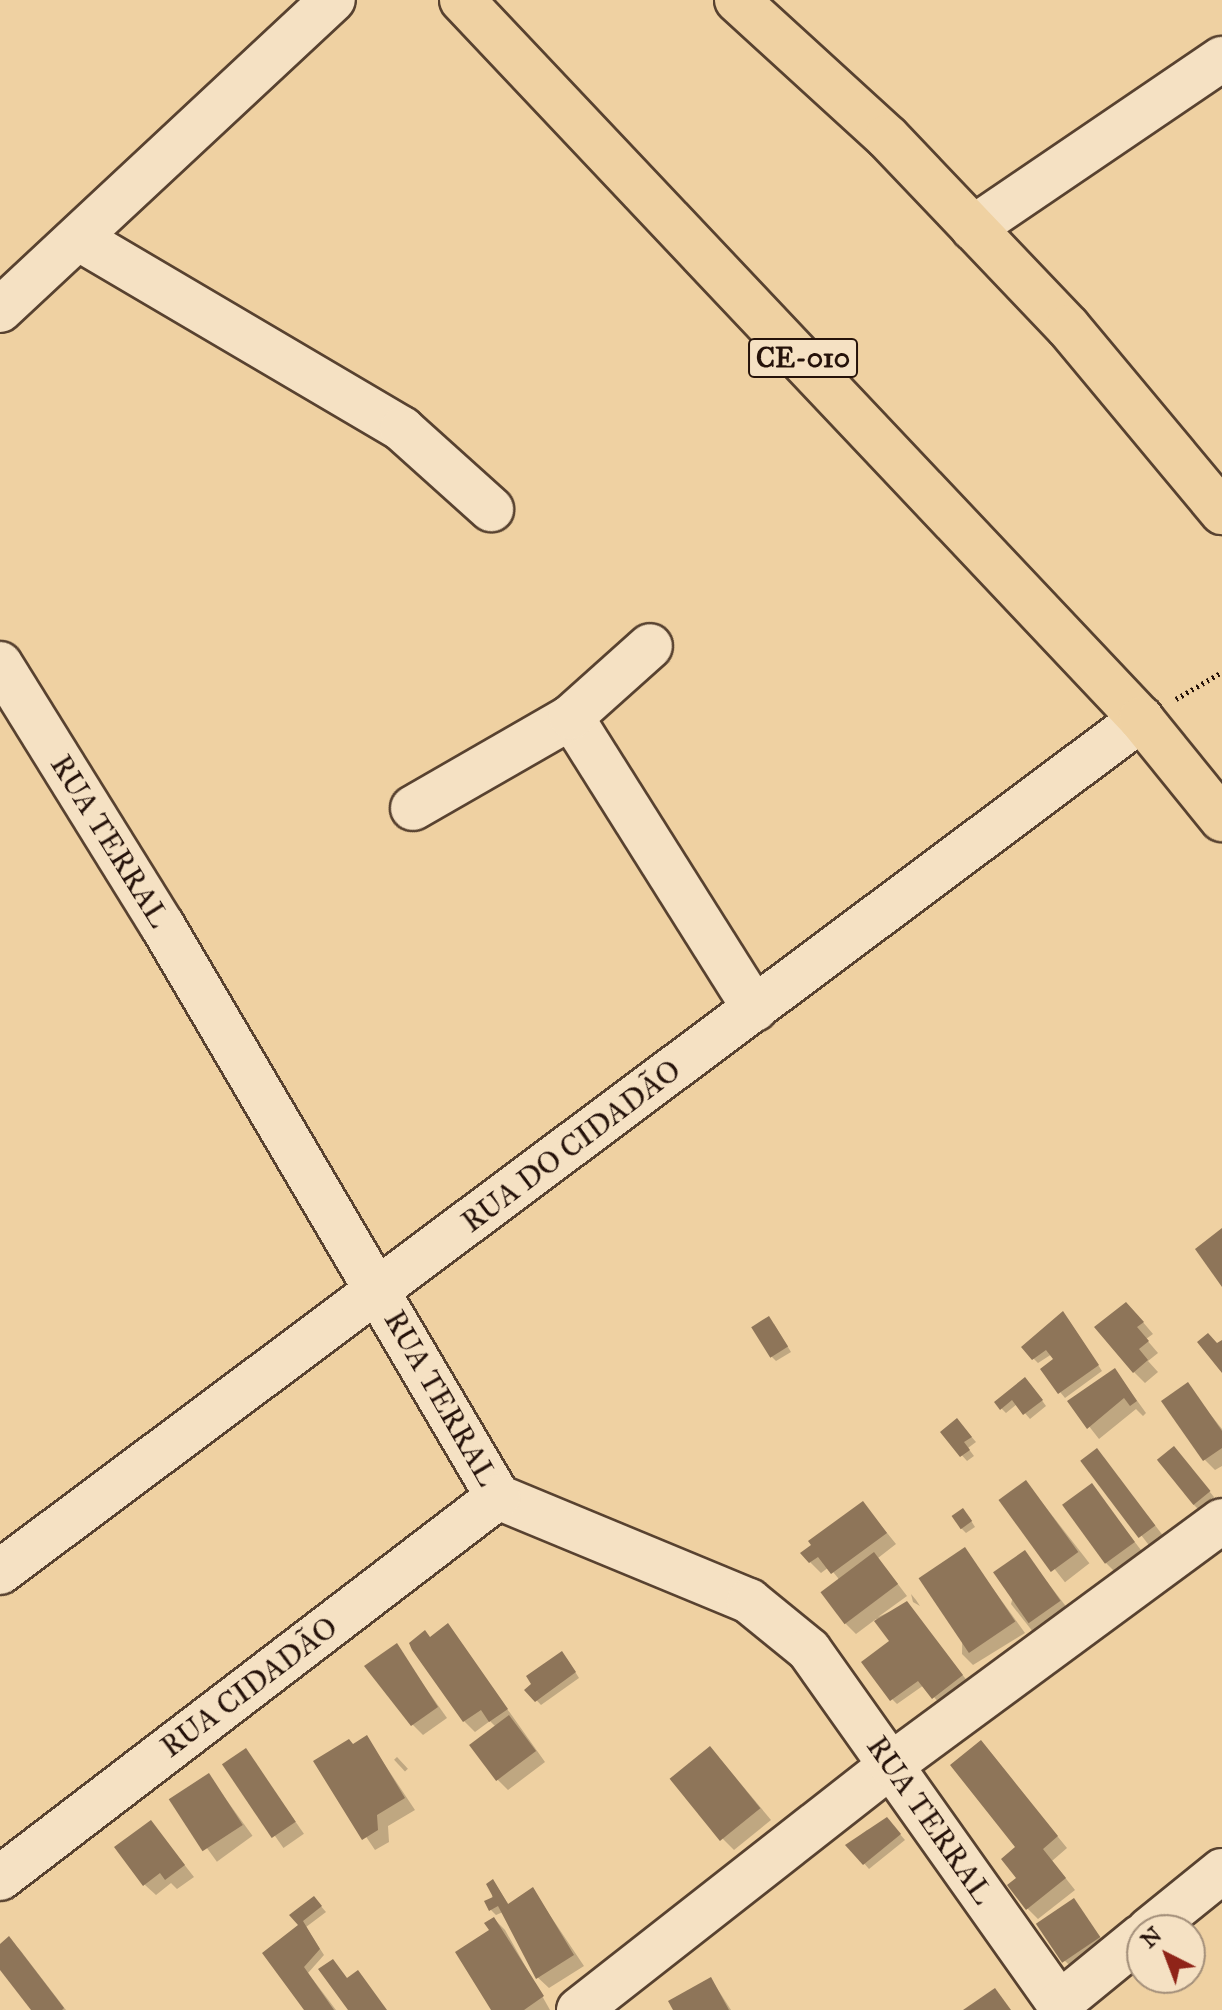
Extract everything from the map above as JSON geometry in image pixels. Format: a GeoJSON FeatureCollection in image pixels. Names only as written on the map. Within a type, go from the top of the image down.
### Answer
{"type":"FeatureCollection","features":[{"type":"Feature","properties":{"kind":"highway","name":"CE-010"},"geometry":{"type":"LineString","coordinates":[[462,0],[1141,719],[1222,819]]}},
{"type":"Feature","properties":{"kind":"highway"},"geometry":{"type":"LineString","coordinates":[[737,0],[887,137],[1068,327],[1222,512]]}},
{"type":"Feature","properties":{"kind":"street"},"geometry":{"type":"LineString","coordinates":[[0,310],[333,0]]}},
{"type":"Feature","properties":{"kind":"street"},"geometry":{"type":"LineString","coordinates":[[973,228],[1222,59]]}},
{"type":"Feature","properties":{"kind":"street"},"geometry":{"type":"LineString","coordinates":[[78,238],[402,429],[491,509]]}},
{"type":"Feature","properties":{"kind":"street"},"geometry":{"type":"LineString","coordinates":[[413,808],[571,717],[650,646]]}},
{"type":"Feature","properties":{"kind":"street","name":"RUA TERRAL"},"geometry":{"type":"LineString","coordinates":[[0,664],[162,925],[498,1497],[749,1601],[809,1650],[1062,2007]]}},
{"type":"Feature","properties":{"kind":"street"},"geometry":{"type":"LineString","coordinates":[[571,717],[755,1009]]}},
{"type":"Feature","properties":{"kind":"street","name":"RUA DO CIDADÃO"},"geometry":{"type":"LineString","coordinates":[[0,1572],[1141,719]]}},
{"type":"Feature","properties":{"kind":"street","name":"RUA CIDADÃO"},"geometry":{"type":"LineString","coordinates":[[0,1878],[498,1497]]}},
{"type":"Feature","properties":{"kind":"street"},"geometry":{"type":"LineString","coordinates":[[579,2010],[891,1765],[1222,1521]]}},
{"type":"Feature","properties":{"kind":"street"},"geometry":{"type":"LineString","coordinates":[[1169,1914],[1222,1871]]}},
{"type":"Feature","properties":{"kind":"street"},"geometry":{"type":"LineString","coordinates":[[1062,2007],[1126,1950]]}},
{"type":"Feature","properties":{"kind":"building"},"geometry":{"type":"Polygon","coordinates":[[[1222,1228],[1222,1287],[1195,1249],[1222,1228]]]}},
{"type":"Feature","properties":{"kind":"building"},"geometry":{"type":"Polygon","coordinates":[[[1126,1302],[1144,1322],[1137,1327],[1149,1341],[1139,1349],[1148,1360],[1133,1373],[1094,1327],[1126,1302]]]}},
{"type":"Feature","properties":{"kind":"building"},"geometry":{"type":"Polygon","coordinates":[[[1063,1311],[1099,1365],[1058,1394],[1040,1369],[1053,1359],[1046,1350],[1032,1360],[1021,1347],[1063,1311]]]}},
{"type":"Feature","properties":{"kind":"building"},"geometry":{"type":"Polygon","coordinates":[[[769,1316],[788,1347],[770,1358],[751,1327],[769,1316]]]}},
{"type":"Feature","properties":{"kind":"building"},"geometry":{"type":"Polygon","coordinates":[[[1208,1333],[1217,1343],[1222,1340],[1222,1373],[1197,1342],[1208,1333]]]}},
{"type":"Feature","properties":{"kind":"building"},"geometry":{"type":"Polygon","coordinates":[[[1115,1368],[1137,1401],[1130,1406],[1124,1398],[1087,1429],[1067,1401],[1115,1368]]]}},
{"type":"Feature","properties":{"kind":"building"},"geometry":{"type":"Polygon","coordinates":[[[1025,1377],[1043,1400],[1023,1415],[1012,1400],[1000,1410],[994,1402],[1025,1377]]]}},
{"type":"Feature","properties":{"kind":"building"},"geometry":{"type":"Polygon","coordinates":[[[1188,1382],[1222,1431],[1222,1448],[1203,1461],[1161,1401],[1188,1382]]]}},
{"type":"Feature","properties":{"kind":"building"},"geometry":{"type":"Polygon","coordinates":[[[957,1418],[972,1437],[964,1442],[970,1450],[960,1457],[940,1432],[957,1418]]]}},
{"type":"Feature","properties":{"kind":"building"},"geometry":{"type":"Polygon","coordinates":[[[1174,1446],[1211,1491],[1193,1505],[1157,1460],[1174,1446]]]}},
{"type":"Feature","properties":{"kind":"building"},"geometry":{"type":"Polygon","coordinates":[[[1097,1448],[1155,1525],[1139,1538],[1080,1461],[1097,1448]]]}},
{"type":"Feature","properties":{"kind":"building"},"geometry":{"type":"Polygon","coordinates":[[[1026,1480],[1078,1552],[1051,1572],[998,1500],[1026,1480]]]}},
{"type":"Feature","properties":{"kind":"building"},"geometry":{"type":"Polygon","coordinates":[[[1092,1483],[1135,1542],[1105,1564],[1062,1505],[1092,1483]]]}},
{"type":"Feature","properties":{"kind":"building"},"geometry":{"type":"Polygon","coordinates":[[[863,1501],[887,1533],[831,1574],[818,1557],[809,1563],[800,1553],[811,1545],[808,1541],[863,1501]]]}},
{"type":"Feature","properties":{"kind":"building"},"geometry":{"type":"Polygon","coordinates":[[[963,1508],[972,1521],[961,1529],[952,1516],[963,1508]]]}},
{"type":"Feature","properties":{"kind":"building"},"geometry":{"type":"Polygon","coordinates":[[[965,1547],[1015,1622],[969,1653],[919,1578],[965,1547]]]}},
{"type":"Feature","properties":{"kind":"building"},"geometry":{"type":"Polygon","coordinates":[[[1025,1550],[1061,1601],[1029,1623],[993,1572],[1025,1550]]]}},
{"type":"Feature","properties":{"kind":"building"},"geometry":{"type":"Polygon","coordinates":[[[874,1552],[898,1584],[845,1624],[820,1592],[874,1552]]]}},
{"type":"Feature","properties":{"kind":"building"},"geometry":{"type":"Polygon","coordinates":[[[907,1601],[963,1675],[932,1699],[918,1681],[890,1701],[861,1662],[889,1641],[874,1621],[907,1601]]]}},
{"type":"Feature","properties":{"kind":"building"},"geometry":{"type":"Polygon","coordinates":[[[448,1623],[508,1709],[489,1722],[481,1710],[463,1722],[409,1643],[425,1630],[430,1637],[448,1623]]]}},
{"type":"Feature","properties":{"kind":"building"},"geometry":{"type":"Polygon","coordinates":[[[397,1643],[438,1707],[411,1726],[364,1666],[397,1643]]]}},
{"type":"Feature","properties":{"kind":"building"},"geometry":{"type":"Polygon","coordinates":[[[562,1651],[576,1672],[535,1702],[524,1690],[531,1684],[526,1676],[562,1651]]]}},
{"type":"Feature","properties":{"kind":"building"},"geometry":{"type":"Polygon","coordinates":[[[509,1715],[536,1751],[496,1781],[469,1745],[509,1715]]]}},
{"type":"Feature","properties":{"kind":"building"},"geometry":{"type":"Polygon","coordinates":[[[367,1735],[405,1798],[377,1815],[378,1830],[362,1840],[313,1761],[349,1739],[353,1744],[367,1735]]]}},
{"type":"Feature","properties":{"kind":"building"},"geometry":{"type":"Polygon","coordinates":[[[981,1740],[1058,1836],[1043,1849],[1066,1878],[1026,1910],[1007,1885],[1016,1878],[1001,1859],[1015,1847],[950,1765],[981,1740]]]}},
{"type":"Feature","properties":{"kind":"building"},"geometry":{"type":"Polygon","coordinates":[[[710,1746],[760,1808],[720,1841],[670,1779],[710,1746]]]}},
{"type":"Feature","properties":{"kind":"building"},"geometry":{"type":"Polygon","coordinates":[[[246,1748],[296,1822],[272,1838],[222,1764],[246,1748]]]}},
{"type":"Feature","properties":{"kind":"building"},"geometry":{"type":"Polygon","coordinates":[[[209,1773],[243,1825],[203,1851],[169,1799],[209,1773]]]}},
{"type":"Feature","properties":{"kind":"building"},"geometry":{"type":"Polygon","coordinates":[[[887,1817],[901,1834],[863,1865],[845,1845],[887,1817]]]}},
{"type":"Feature","properties":{"kind":"building"},"geometry":{"type":"Polygon","coordinates":[[[151,1820],[185,1865],[165,1880],[160,1873],[143,1886],[114,1847],[151,1820]]]}},
{"type":"Feature","properties":{"kind":"building"},"geometry":{"type":"Polygon","coordinates":[[[493,1879],[508,1904],[533,1887],[574,1955],[536,1979],[498,1906],[489,1911],[484,1901],[493,1897],[486,1884],[493,1879]]]}},
{"type":"Feature","properties":{"kind":"building"},"geometry":{"type":"Polygon","coordinates":[[[314,1896],[322,1906],[303,1921],[320,1949],[304,1967],[334,2010],[304,2010],[262,1953],[298,1925],[289,1915],[314,1896]]]}},
{"type":"Feature","properties":{"kind":"building"},"geometry":{"type":"Polygon","coordinates":[[[1074,1898],[1100,1937],[1062,1963],[1036,1924],[1074,1898]]]}},
{"type":"Feature","properties":{"kind":"building"},"geometry":{"type":"Polygon","coordinates":[[[494,1917],[544,1996],[524,2010],[491,2010],[455,1952],[489,1930],[484,1923],[494,1917]]]}},
{"type":"Feature","properties":{"kind":"building"},"geometry":{"type":"Polygon","coordinates":[[[9,1936],[64,2008],[62,2010],[31,2010],[0,1970],[0,1944],[9,1936]]]}},
{"type":"Feature","properties":{"kind":"building"},"geometry":{"type":"Polygon","coordinates":[[[333,1959],[347,1978],[358,1970],[387,2010],[348,2010],[318,1969],[333,1959]]]}},
{"type":"Feature","properties":{"kind":"building"},"geometry":{"type":"Polygon","coordinates":[[[711,1977],[729,2010],[673,2010],[668,2001],[711,1977]]]}},
{"type":"Feature","properties":{"kind":"building"},"geometry":{"type":"Polygon","coordinates":[[[995,1988],[1011,2010],[963,2010],[995,1988]]]}}]}
